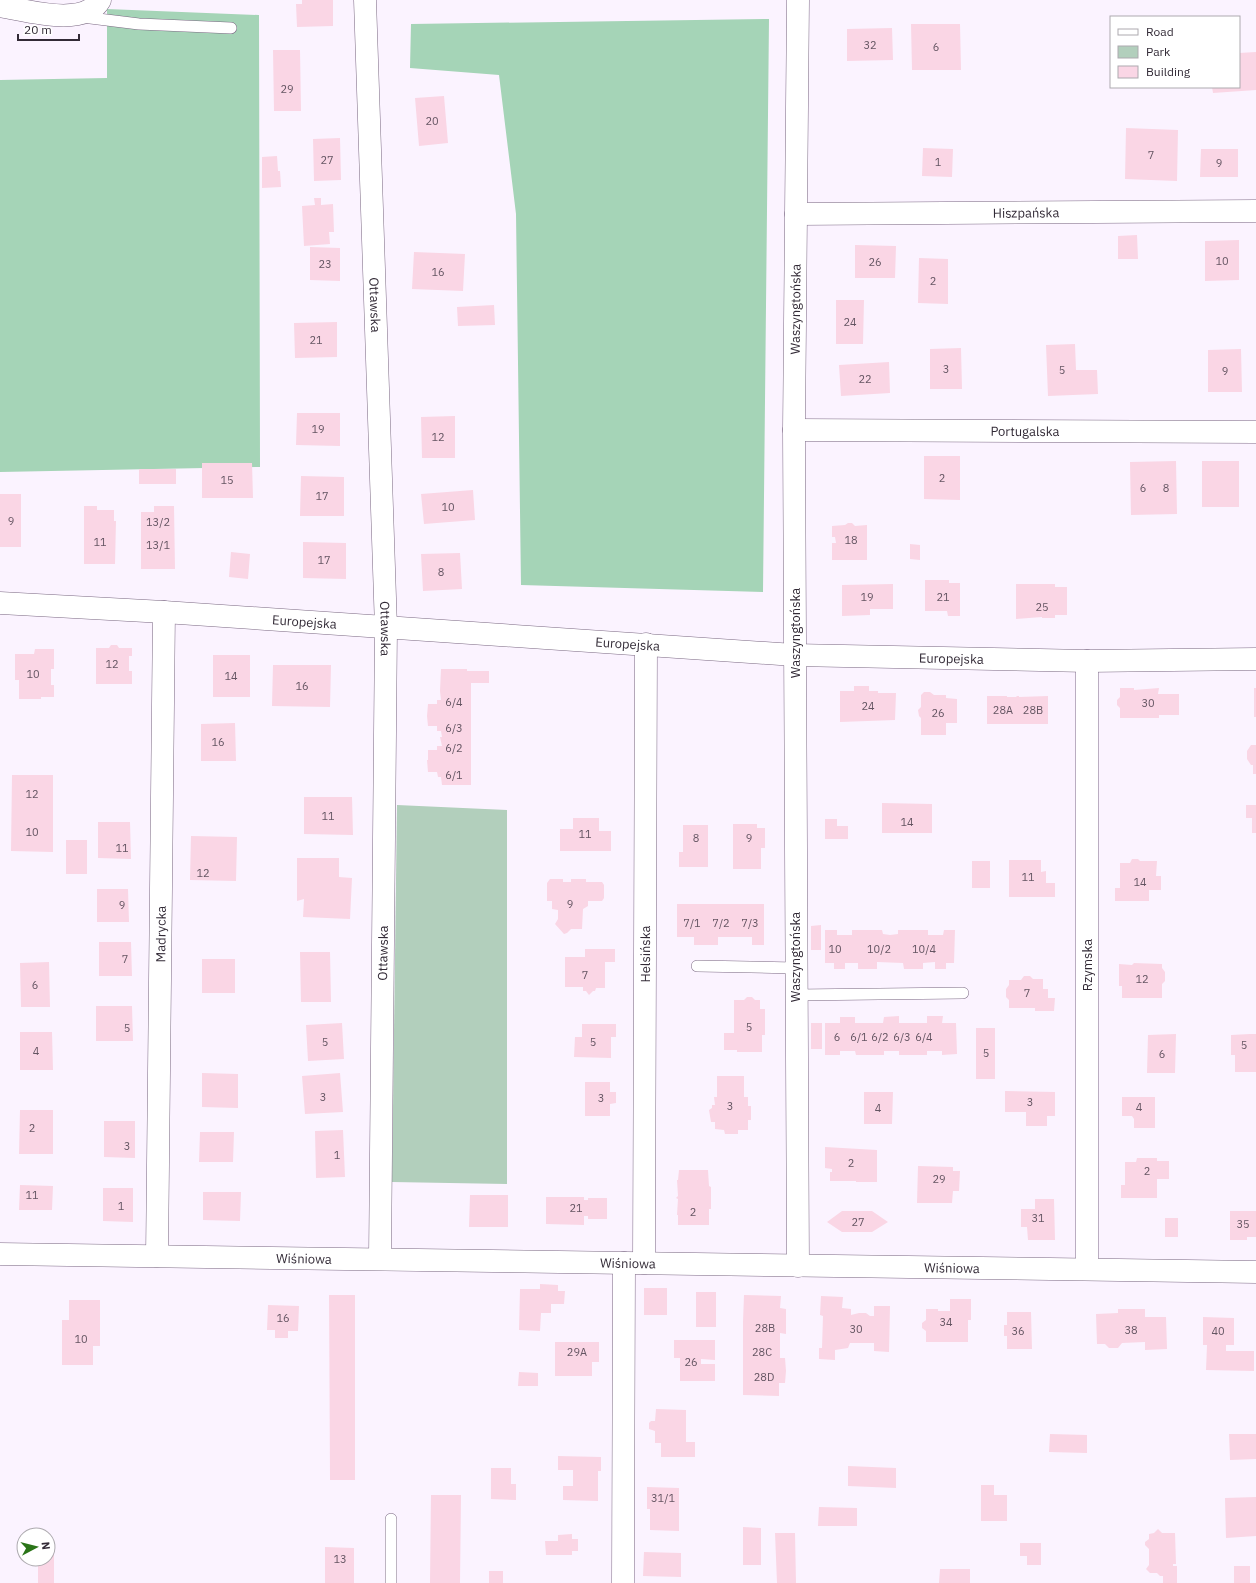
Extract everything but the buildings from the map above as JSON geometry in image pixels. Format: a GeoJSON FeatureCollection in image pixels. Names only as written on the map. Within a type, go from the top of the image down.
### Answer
{"type":"FeatureCollection","features":[{"type":"Feature","properties":{"kind":"street"},"geometry":{"type":"LineString","coordinates":[[0,6],[53,16],[76,16],[97,6],[100,0]]}},
{"type":"Feature","properties":{"kind":"street","name":"Ottawska"},"geometry":{"type":"LineString","coordinates":[[365,0],[386,628],[380,1258]]}},
{"type":"Feature","properties":{"kind":"street","name":"Waszyngtońska"},"geometry":{"type":"LineString","coordinates":[[798,0],[794,430],[795,995],[798,1266]]}},
{"type":"Feature","properties":{"kind":"street","name":"Hiszpańska"},"geometry":{"type":"LineString","coordinates":[[796,214],[1256,211]]}},
{"type":"Feature","properties":{"kind":"street","name":"Portugalska"},"geometry":{"type":"LineString","coordinates":[[794,430],[1256,432]]}},
{"type":"Feature","properties":{"kind":"street","name":"Europejska"},"geometry":{"type":"LineString","coordinates":[[0,603],[164,612],[794,655],[1086,661],[1256,659]]}},
{"type":"Feature","properties":{"kind":"street","name":"Madrycka"},"geometry":{"type":"LineString","coordinates":[[157,1256],[164,612]]}},
{"type":"Feature","properties":{"kind":"street","name":"Helsińska"},"geometry":{"type":"LineString","coordinates":[[623,1583],[634,1263],[646,644]]}},
{"type":"Feature","properties":{"kind":"street","name":"Rzymska"},"geometry":{"type":"LineString","coordinates":[[1086,661],[1087,1269]]}},
{"type":"Feature","properties":{"kind":"street","name":"Wiśniowa"},"geometry":{"type":"LineString","coordinates":[[0,1254],[380,1258],[798,1266],[1256,1272]]}},
{"type":"Feature","properties":{"kind":"lane"},"geometry":{"type":"LineString","coordinates":[[76,16],[139,24],[232,28]]}},
{"type":"Feature","properties":{"kind":"lane"},"geometry":{"type":"LineString","coordinates":[[697,966],[796,968]]}},
{"type":"Feature","properties":{"kind":"lane"},"geometry":{"type":"LineString","coordinates":[[795,995],[963,993]]}},
{"type":"Feature","properties":{"kind":"lane"},"geometry":{"type":"LineString","coordinates":[[391,1519],[391,1583]]}},
{"type":"Feature","properties":{"kind":"green space"},"geometry":{"type":"Polygon","coordinates":[[[107,9],[259,15],[260,467],[0,472],[0,80],[107,78],[107,9]]]}},
{"type":"Feature","properties":{"kind":"green space"},"geometry":{"type":"Polygon","coordinates":[[[769,19],[763,592],[521,585],[516,214],[499,75],[410,68],[411,24],[769,19]]]}},
{"type":"Feature","properties":{"kind":"green space"},"geometry":{"type":"Polygon","coordinates":[[[397,805],[507,810],[507,1184],[392,1182],[397,805]]]}}]}
